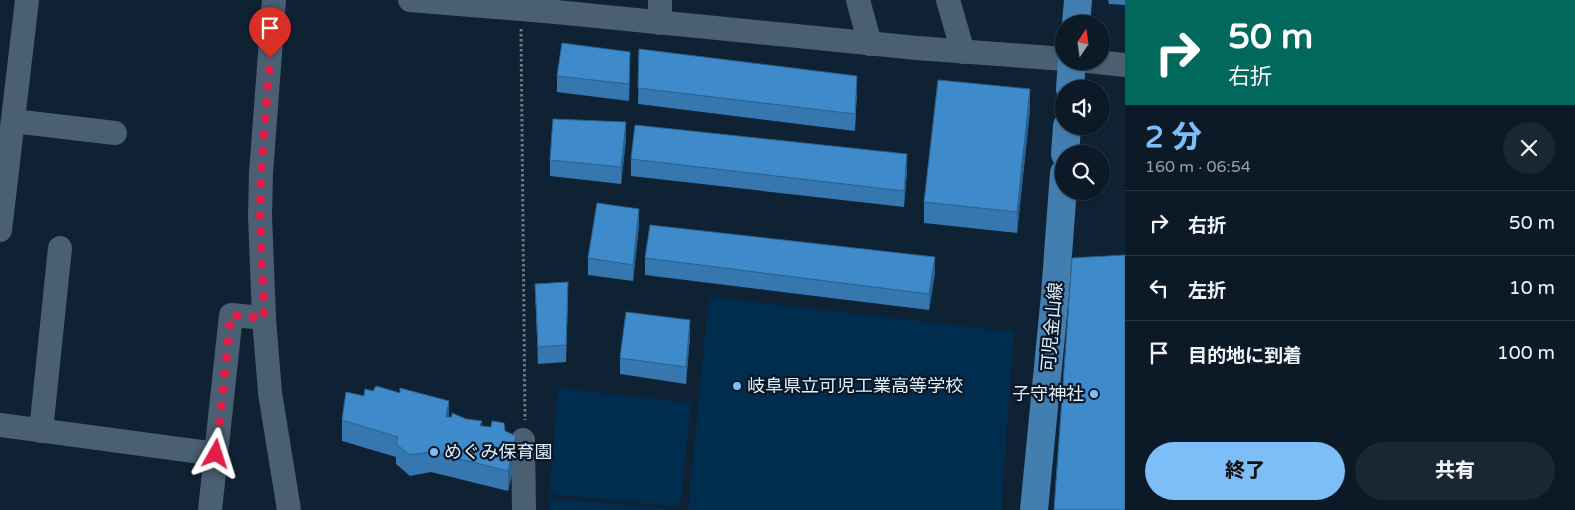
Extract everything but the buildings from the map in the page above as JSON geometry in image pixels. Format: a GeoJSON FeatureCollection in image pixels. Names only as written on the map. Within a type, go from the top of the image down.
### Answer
{"type":"FeatureCollection","features":[{"type":"Feature","properties":{"kind":"main road"},"geometry":{"type":"LineString","coordinates":[[1077,15],[1078,0]]}},
{"type":"Feature","properties":{"kind":"main road","name":"可児金山線"},"geometry":{"type":"LineString","coordinates":[[1034,510],[1055,295],[1062,200]]}},
{"type":"Feature","properties":{"kind":"street"},"geometry":{"type":"LineString","coordinates":[[0,230],[27,0]]}},
{"type":"Feature","properties":{"kind":"street"},"geometry":{"type":"LineString","coordinates":[[274,0],[261,173],[260,215],[264,318],[270,393],[289,510]]}},
{"type":"Feature","properties":{"kind":"street"},"geometry":{"type":"LineString","coordinates":[[410,0],[521,9],[660,11],[870,44],[1055,58]]}},
{"type":"Feature","properties":{"kind":"street"},"geometry":{"type":"LineString","coordinates":[[858,0],[870,44]]}},
{"type":"Feature","properties":{"kind":"street"},"geometry":{"type":"LineString","coordinates":[[948,0],[963,52]]}},
{"type":"Feature","properties":{"kind":"street"},"geometry":{"type":"LineString","coordinates":[[1110,63],[1125,65]]}},
{"type":"Feature","properties":{"kind":"street"},"geometry":{"type":"LineString","coordinates":[[13,121],[115,134]]}},
{"type":"Feature","properties":{"kind":"street"},"geometry":{"type":"LineString","coordinates":[[40,430],[60,248]]}},
{"type":"Feature","properties":{"kind":"street"},"geometry":{"type":"LineString","coordinates":[[210,510],[231,315],[264,318]]}},
{"type":"Feature","properties":{"kind":"street"},"geometry":{"type":"LineString","coordinates":[[0,425],[216,454]]}},
{"type":"Feature","properties":{"kind":"street"},"geometry":{"type":"LineString","coordinates":[[523,440],[524,510]]}},
{"type":"Feature","properties":{"kind":"path"},"geometry":{"type":"LineString","coordinates":[[521,9],[525,436],[523,440]]}},
{"type":"Feature","properties":{"kind":"shaded area"},"geometry":{"type":"Polygon","coordinates":[[[709,297],[1014,332],[1001,510],[688,510],[709,297]]]}},
{"type":"Feature","properties":{"kind":"shaded area"},"geometry":{"type":"Polygon","coordinates":[[[558,388],[691,403],[680,507],[549,494],[558,388]]]}},
{"type":"Feature","properties":{"kind":"shaded area"},"geometry":{"type":"Polygon","coordinates":[[[550,498],[678,510],[549,510],[550,498]]]}},
{"type":"Feature","properties":{"kind":"place","name":"岐阜県立可児工業高等学校"},"geometry":{"type":"Point","coordinates":[737,386]}},
{"type":"Feature","properties":{"kind":"place","name":"子守神社"},"geometry":{"type":"Point","coordinates":[1094,394]}},
{"type":"Feature","properties":{"kind":"place","name":"めぐみ保育園"},"geometry":{"type":"Point","coordinates":[434,452]}},
{"type":"Feature","properties":{"kind":"route"},"geometry":{"type":"LineString","coordinates":[[216,454],[231,315],[264,318],[260,215],[261,173],[270,58]]}}]}
